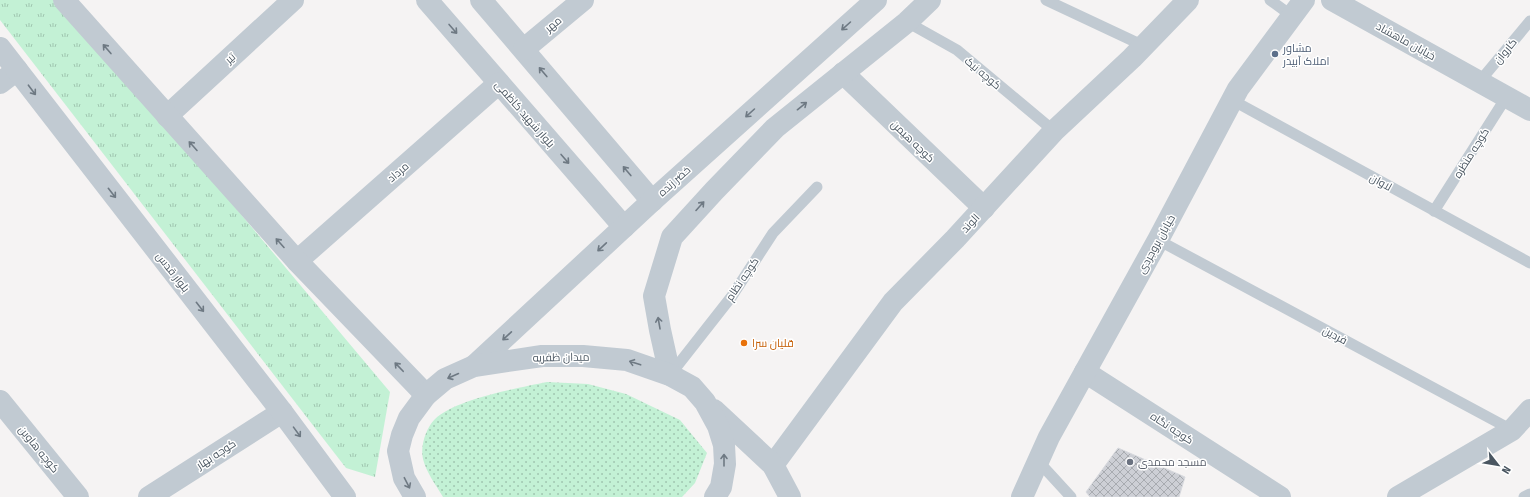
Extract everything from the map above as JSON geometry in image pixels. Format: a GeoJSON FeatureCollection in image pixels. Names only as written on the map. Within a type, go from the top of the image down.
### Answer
{"type":"FeatureCollection","features":[{"type":"Feature","properties":{"kind":"street"},"geometry":{"type":"LineString","coordinates":[[64,0],[297,261],[426,395]]}},
{"type":"Feature","properties":{"kind":"street","name":"تیر"},"geometry":{"type":"LineString","coordinates":[[167,116],[293,0]]}},
{"type":"Feature","properties":{"kind":"street","name":"بلوار شهید کاظمی"},"geometry":{"type":"LineString","coordinates":[[427,0],[624,227]]}},
{"type":"Feature","properties":{"kind":"street"},"geometry":{"type":"LineString","coordinates":[[481,0],[652,201]]}},
{"type":"Feature","properties":{"kind":"street","name":"مهر"},"geometry":{"type":"LineString","coordinates":[[524,49],[583,0]]}},
{"type":"Feature","properties":{"kind":"street","name":"خضر زنده"},"geometry":{"type":"LineString","coordinates":[[474,366],[652,201],[876,0]]}},
{"type":"Feature","properties":{"kind":"street"},"geometry":{"type":"LineString","coordinates":[[670,374],[654,296],[672,237],[775,128],[907,22],[930,0]]}},
{"type":"Feature","properties":{"kind":"street","name":"الوند"},"geometry":{"type":"LineString","coordinates":[[773,465],[893,302],[984,208],[1054,131],[1144,46],[1188,0]]}},
{"type":"Feature","properties":{"kind":"street","name":"خیابان ماهشاد"},"geometry":{"type":"LineString","coordinates":[[1332,0],[1530,110]]}},
{"type":"Feature","properties":{"kind":"street","name":"خیابان بروجردی"},"geometry":{"type":"LineString","coordinates":[[1022,497],[1049,437],[1158,240],[1238,89],[1298,8]]}},
{"type":"Feature","properties":{"kind":"street","name":"بلوار قدس"},"geometry":{"type":"LineString","coordinates":[[0,48],[282,412],[349,496]]}},
{"type":"Feature","properties":{"kind":"street"},"geometry":{"type":"LineString","coordinates":[[0,83],[17,70]]}},
{"type":"Feature","properties":{"kind":"street","name":"کوچه هیمن"},"geometry":{"type":"LineString","coordinates":[[843,73],[984,208]]}},
{"type":"Feature","properties":{"kind":"street","name":"مرداد"},"geometry":{"type":"LineString","coordinates":[[297,261],[499,83]]}},
{"type":"Feature","properties":{"kind":"street","name":"میدان ظفریه"},"geometry":{"type":"LineString","coordinates":[[415,497],[404,478],[398,451],[402,435],[409,418],[426,395],[445,379],[474,366],[542,356],[583,356],[627,360],[670,374],[692,387],[705,402],[718,426],[724,445],[725,464],[721,488],[715,497]]}},
{"type":"Feature","properties":{"kind":"street","name":"کوچه نگاه"},"geometry":{"type":"LineString","coordinates":[[1085,372],[1280,497]]}},
{"type":"Feature","properties":{"kind":"street","name":"کوچه هاوین"},"geometry":{"type":"LineString","coordinates":[[0,401],[78,497]]}},
{"type":"Feature","properties":{"kind":"street"},"geometry":{"type":"LineString","coordinates":[[705,402],[773,465],[790,497]]}},
{"type":"Feature","properties":{"kind":"street"},"geometry":{"type":"LineString","coordinates":[[1402,496],[1512,430],[1530,410]]}},
{"type":"Feature","properties":{"kind":"street","name":"کوچه بهار"},"geometry":{"type":"LineString","coordinates":[[149,497],[282,412]]}},
{"type":"Feature","properties":{"kind":"lane"},"geometry":{"type":"LineString","coordinates":[[1046,0],[1144,46]]}},
{"type":"Feature","properties":{"kind":"lane"},"geometry":{"type":"LineString","coordinates":[[1270,0],[1298,8]]}},
{"type":"Feature","properties":{"kind":"lane","name":"کاروان"},"geometry":{"type":"LineString","coordinates":[[1480,82],[1530,21]]}},
{"type":"Feature","properties":{"kind":"lane","name":"کوچه نیک"},"geometry":{"type":"LineString","coordinates":[[907,22],[957,50],[1054,131]]}},
{"type":"Feature","properties":{"kind":"lane","name":"کوچه منظره"},"geometry":{"type":"LineString","coordinates":[[1434,211],[1507,96]]}},
{"type":"Feature","properties":{"kind":"lane","name":"لاوان"},"geometry":{"type":"LineString","coordinates":[[1232,100],[1530,264]]}},
{"type":"Feature","properties":{"kind":"lane","name":"کوچه نظام"},"geometry":{"type":"LineString","coordinates":[[670,374],[732,296],[773,233],[817,186]]}},
{"type":"Feature","properties":{"kind":"lane","name":"فردین"},"geometry":{"type":"LineString","coordinates":[[1158,240],[1512,430]]}},
{"type":"Feature","properties":{"kind":"lane"},"geometry":{"type":"LineString","coordinates":[[1038,460],[1071,497]]}},
{"type":"Feature","properties":{"kind":"lane"},"geometry":{"type":"LineString","coordinates":[[1524,497],[1530,494]]}},
{"type":"Feature","properties":{"kind":"green space"},"geometry":{"type":"Polygon","coordinates":[[[0,0],[61,0],[390,392],[375,477],[346,468],[0,20],[0,0]]]}},
{"type":"Feature","properties":{"kind":"green space"},"geometry":{"type":"Polygon","coordinates":[[[547,382],[588,384],[626,394],[680,420],[707,453],[695,483],[682,497],[443,497],[426,469],[422,454],[424,438],[435,419],[445,412],[472,400],[504,391],[547,382]]]}},
{"type":"Feature","properties":{"kind":"building","name":"مسجد محمدی"},"geometry":{"type":"Polygon","coordinates":[[[1118,448],[1185,477],[1179,497],[1090,497],[1086,492],[1118,448]]]}},
{"type":"Feature","properties":{"kind":"place","name":"مشاور املاک آبیدر"},"geometry":{"type":"Point","coordinates":[1275,54]}},
{"type":"Feature","properties":{"kind":"place","name":"قلیان سرا"},"geometry":{"type":"Point","coordinates":[744,343]}},
{"type":"Feature","properties":{"kind":"place","name":"مسجد محمدی"},"geometry":{"type":"Point","coordinates":[1130,462]}}]}
